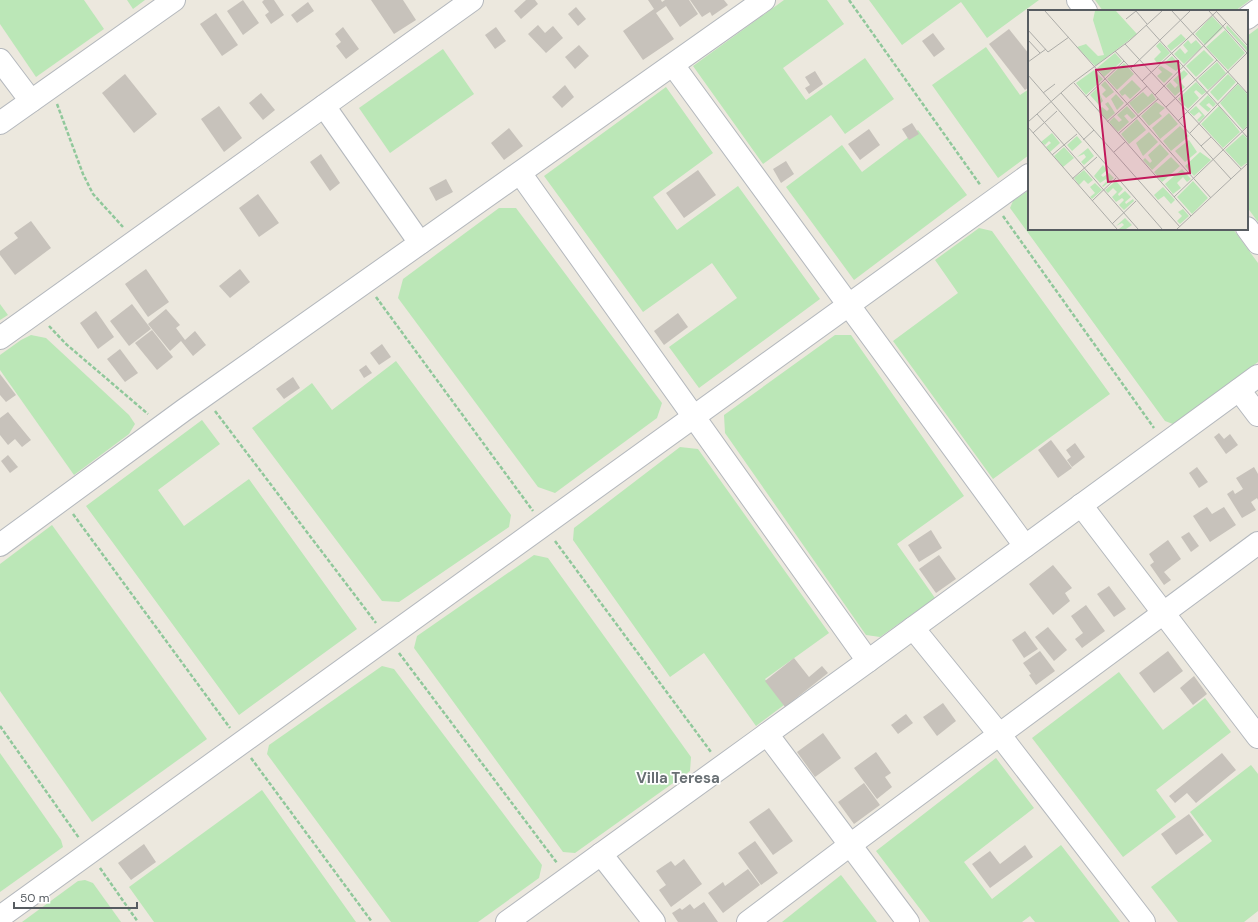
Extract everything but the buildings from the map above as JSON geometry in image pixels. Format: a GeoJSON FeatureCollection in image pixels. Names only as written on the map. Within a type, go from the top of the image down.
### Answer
{"type":"FeatureCollection","features":[{"type":"Feature","properties":{"kind":"street"},"geometry":{"type":"LineString","coordinates":[[0,123],[174,0]]}},
{"type":"Feature","properties":{"kind":"street"},"geometry":{"type":"LineString","coordinates":[[0,338],[472,0]]}},
{"type":"Feature","properties":{"kind":"street"},"geometry":{"type":"LineString","coordinates":[[0,545],[162,426],[764,0]]}},
{"type":"Feature","properties":{"kind":"street"},"geometry":{"type":"LineString","coordinates":[[1078,0],[1085,10]]}},
{"type":"Feature","properties":{"kind":"street"},"geometry":{"type":"LineString","coordinates":[[1248,17],[1258,10]]}},
{"type":"Feature","properties":{"kind":"street"},"geometry":{"type":"LineString","coordinates":[[0,60],[30,101]]}},
{"type":"Feature","properties":{"kind":"street"},"geometry":{"type":"LineString","coordinates":[[673,64],[1025,546]]}},
{"type":"Feature","properties":{"kind":"street"},"geometry":{"type":"LineString","coordinates":[[324,106],[420,243]]}},
{"type":"Feature","properties":{"kind":"street"},"geometry":{"type":"LineString","coordinates":[[520,173],[868,661]]}},
{"type":"Feature","properties":{"kind":"street"},"geometry":{"type":"LineString","coordinates":[[0,917],[1028,176]]}},
{"type":"Feature","properties":{"kind":"street"},"geometry":{"type":"LineString","coordinates":[[1248,229],[1258,243]]}},
{"type":"Feature","properties":{"kind":"street"},"geometry":{"type":"LineString","coordinates":[[507,922],[1258,376]]}},
{"type":"Feature","properties":{"kind":"street"},"geometry":{"type":"LineString","coordinates":[[1238,390],[1258,415]]}},
{"type":"Feature","properties":{"kind":"street"},"geometry":{"type":"LineString","coordinates":[[1081,505],[1258,737]]}},
{"type":"Feature","properties":{"kind":"street"},"geometry":{"type":"LineString","coordinates":[[748,922],[1258,543]]}},
{"type":"Feature","properties":{"kind":"street"},"geometry":{"type":"LineString","coordinates":[[913,628],[1000,734],[1144,922]]}},
{"type":"Feature","properties":{"kind":"street"},"geometry":{"type":"LineString","coordinates":[[767,734],[908,922]]}},
{"type":"Feature","properties":{"kind":"street"},"geometry":{"type":"LineString","coordinates":[[601,854],[654,922]]}},
{"type":"Feature","properties":{"kind":"path"},"geometry":{"type":"LineString","coordinates":[[849,0],[1165,444]]}},
{"type":"Feature","properties":{"kind":"path"},"geometry":{"type":"LineString","coordinates":[[50,87],[83,174],[93,194],[135,241]]}},
{"type":"Feature","properties":{"kind":"path"},"geometry":{"type":"LineString","coordinates":[[36,312],[66,344],[162,426]]}},
{"type":"Feature","properties":{"kind":"path"},"geometry":{"type":"LineString","coordinates":[[62,499],[372,922]]}},
{"type":"Feature","properties":{"kind":"path"},"geometry":{"type":"LineString","coordinates":[[0,726],[138,922]]}},
{"type":"Feature","properties":{"kind":"green space"},"geometry":{"type":"Polygon","coordinates":[[[0,0],[84,0],[104,29],[36,77],[0,24],[0,0]]]}},
{"type":"Feature","properties":{"kind":"green space"},"geometry":{"type":"Polygon","coordinates":[[[127,0],[145,0],[133,9],[127,0]]]}},
{"type":"Feature","properties":{"kind":"green space"},"geometry":{"type":"Polygon","coordinates":[[[784,0],[827,0],[844,24],[783,68],[806,100],[865,58],[894,99],[845,134],[831,115],[763,164],[693,66],[784,0]]]}},
{"type":"Feature","properties":{"kind":"green space"},"geometry":{"type":"Polygon","coordinates":[[[869,0],[1039,0],[987,38],[961,2],[902,45],[869,0]]]}},
{"type":"Feature","properties":{"kind":"green space"},"geometry":{"type":"Polygon","coordinates":[[[1095,0],[1250,0],[1236,10],[1102,10],[1095,0]]]}},
{"type":"Feature","properties":{"kind":"green space"},"geometry":{"type":"Polygon","coordinates":[[[1258,28],[1258,222],[1248,208],[1248,35],[1258,28]]]}},
{"type":"Feature","properties":{"kind":"green space"},"geometry":{"type":"Polygon","coordinates":[[[986,47],[1020,95],[1028,90],[1028,156],[998,178],[932,85],[986,47]]]}},
{"type":"Feature","properties":{"kind":"green space"},"geometry":{"type":"Polygon","coordinates":[[[443,49],[474,94],[390,153],[359,108],[443,49]]]}},
{"type":"Feature","properties":{"kind":"green space"},"geometry":{"type":"Polygon","coordinates":[[[666,87],[713,153],[653,197],[677,230],[738,186],[820,299],[699,388],[669,347],[737,298],[712,263],[643,312],[544,176],[666,87]]]}},
{"type":"Feature","properties":{"kind":"green space"},"geometry":{"type":"Polygon","coordinates":[[[918,130],[967,195],[854,280],[786,187],[842,145],[862,172],[918,130]]]}},
{"type":"Feature","properties":{"kind":"green space"},"geometry":{"type":"Polygon","coordinates":[[[1028,191],[1028,230],[1234,230],[1258,263],[1258,362],[1173,424],[1165,421],[1010,208],[1013,201],[1028,191]]]}},
{"type":"Feature","properties":{"kind":"green space"},"geometry":{"type":"Polygon","coordinates":[[[499,208],[516,208],[662,403],[657,418],[555,493],[538,487],[398,298],[403,279],[499,208]]]}},
{"type":"Feature","properties":{"kind":"green space"},"geometry":{"type":"Polygon","coordinates":[[[979,228],[992,231],[1110,394],[993,479],[893,341],[958,293],[935,260],[979,228]]]}},
{"type":"Feature","properties":{"kind":"green space"},"geometry":{"type":"Polygon","coordinates":[[[0,304],[8,315],[0,320],[0,304]]]}},
{"type":"Feature","properties":{"kind":"green space"},"geometry":{"type":"Polygon","coordinates":[[[31,335],[46,338],[129,415],[135,424],[129,434],[74,475],[0,370],[0,355],[21,340],[31,335]]]}},
{"type":"Feature","properties":{"kind":"green space"},"geometry":{"type":"Polygon","coordinates":[[[835,335],[851,335],[964,496],[897,544],[935,598],[880,637],[866,635],[725,433],[724,415],[835,335]]]}},
{"type":"Feature","properties":{"kind":"green space"},"geometry":{"type":"Polygon","coordinates":[[[396,361],[511,515],[509,527],[399,602],[382,601],[252,428],[312,383],[332,410],[396,361]]]}},
{"type":"Feature","properties":{"kind":"green space"},"geometry":{"type":"Polygon","coordinates":[[[202,420],[220,444],[158,490],[184,526],[249,479],[357,629],[239,715],[86,506],[202,420]]]}},
{"type":"Feature","properties":{"kind":"green space"},"geometry":{"type":"Polygon","coordinates":[[[680,447],[698,449],[829,633],[765,679],[784,705],[756,726],[704,653],[670,677],[573,540],[574,528],[680,447]]]}},
{"type":"Feature","properties":{"kind":"green space"},"geometry":{"type":"Polygon","coordinates":[[[52,525],[207,739],[92,822],[0,691],[0,564],[52,525]]]}},
{"type":"Feature","properties":{"kind":"green space"},"geometry":{"type":"Polygon","coordinates":[[[534,555],[548,558],[691,757],[690,771],[575,853],[563,852],[414,648],[417,636],[534,555]]]}},
{"type":"Feature","properties":{"kind":"green space"},"geometry":{"type":"Polygon","coordinates":[[[382,666],[394,669],[542,865],[539,878],[478,922],[391,922],[267,754],[269,745],[382,666]]]}},
{"type":"Feature","properties":{"kind":"green space"},"geometry":{"type":"Polygon","coordinates":[[[1119,672],[1163,730],[1205,698],[1231,732],[1156,790],[1176,817],[1123,857],[1032,738],[1119,672]]]}},
{"type":"Feature","properties":{"kind":"green space"},"geometry":{"type":"Polygon","coordinates":[[[0,753],[61,840],[63,847],[0,892],[0,753]]]}},
{"type":"Feature","properties":{"kind":"green space"},"geometry":{"type":"Polygon","coordinates":[[[996,758],[1034,808],[964,862],[992,899],[1061,845],[1120,922],[1035,922],[1030,916],[1022,922],[930,922],[876,851],[996,758]]]}},
{"type":"Feature","properties":{"kind":"green space"},"geometry":{"type":"Polygon","coordinates":[[[1251,765],[1258,774],[1258,911],[1244,922],[1178,922],[1151,887],[1212,841],[1190,812],[1251,765]]]}},
{"type":"Feature","properties":{"kind":"green space"},"geometry":{"type":"Polygon","coordinates":[[[262,790],[356,922],[154,922],[129,887],[262,790]]]}},
{"type":"Feature","properties":{"kind":"green space"},"geometry":{"type":"Polygon","coordinates":[[[841,875],[877,922],[782,922],[841,875]]]}},
{"type":"Feature","properties":{"kind":"green space"},"geometry":{"type":"Polygon","coordinates":[[[85,880],[93,883],[121,922],[22,922],[78,881],[85,880]]]}},
{"type":"Feature","properties":{"kind":"district","name":"Villa Teresa"},"geometry":{"type":"Point","coordinates":[678,778]}}]}
